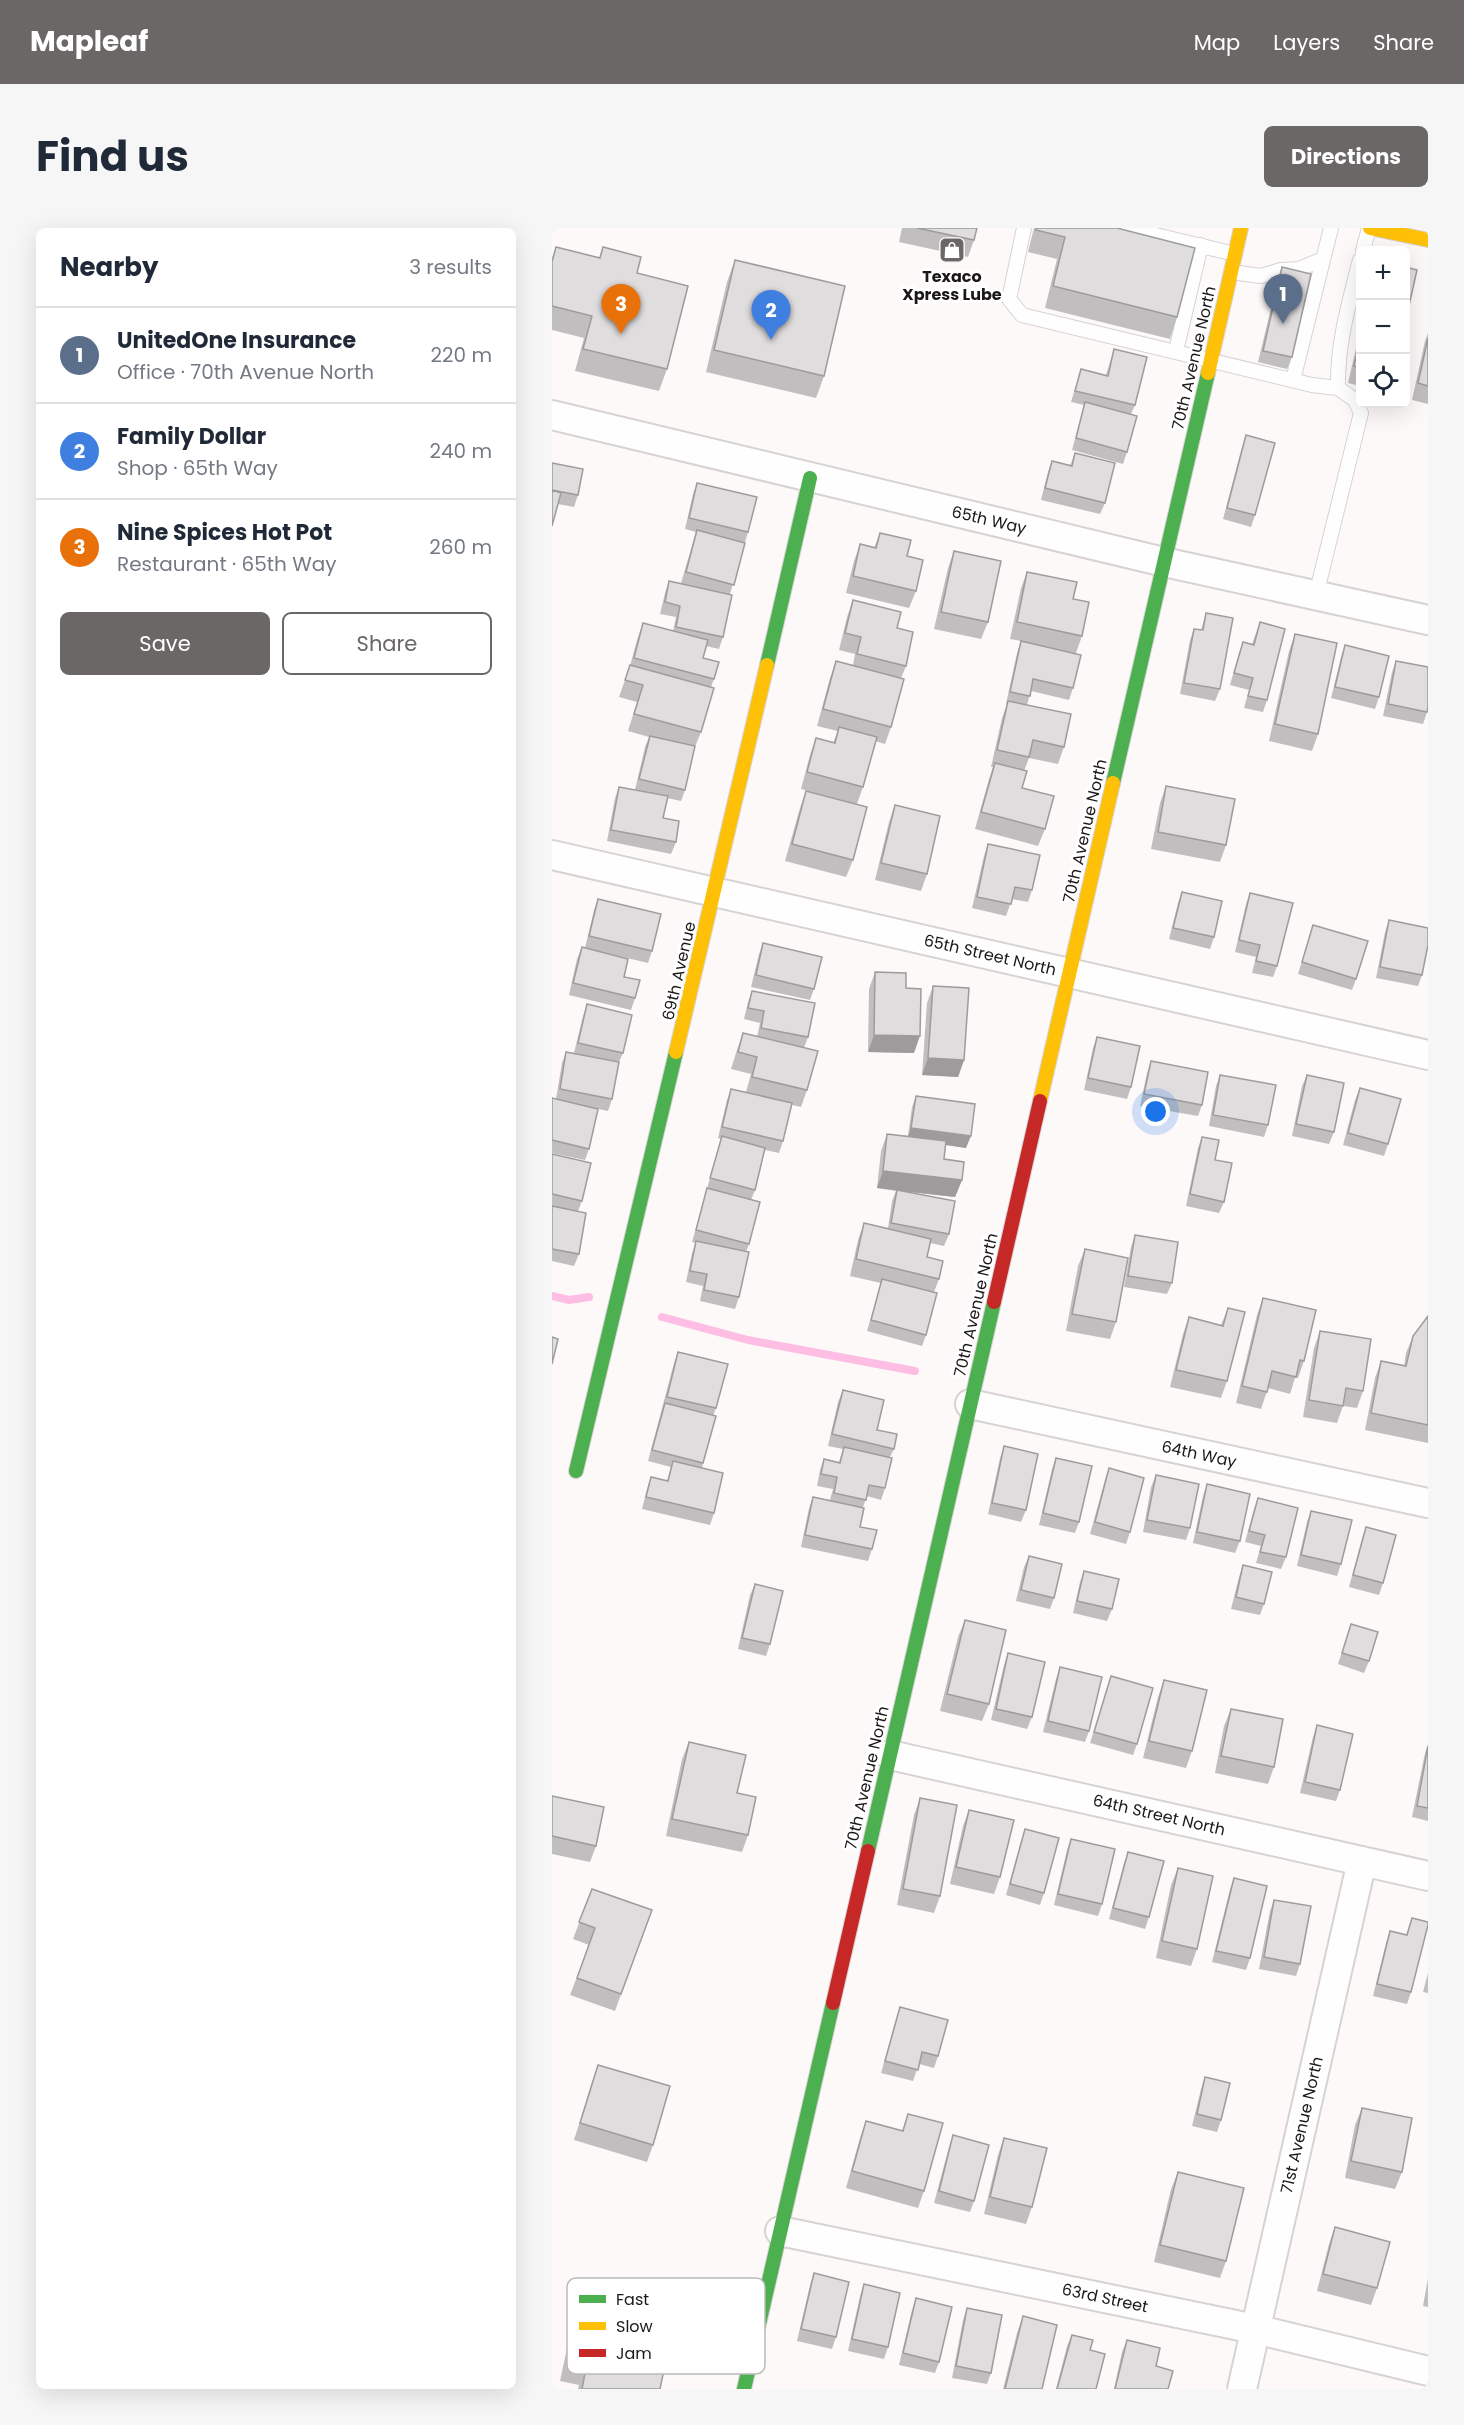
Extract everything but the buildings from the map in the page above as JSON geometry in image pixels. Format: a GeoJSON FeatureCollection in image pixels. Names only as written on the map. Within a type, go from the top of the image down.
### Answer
{"type":"FeatureCollection","features":[{"type":"Feature","properties":{"kind":"street","name":"70th Avenue North"},"geometry":{"type":"LineString","coordinates":[[765,2297],[1241,228]]}},
{"type":"Feature","properties":{"kind":"street"},"geometry":{"type":"LineString","coordinates":[[1370,228],[1428,240]]}},
{"type":"Feature","properties":{"kind":"street","name":"65th Way"},"geometry":{"type":"LineString","coordinates":[[552,415],[1164,562],[1428,620]]}},
{"type":"Feature","properties":{"kind":"street","name":"69th Avenue"},"geometry":{"type":"LineString","coordinates":[[576,1471],[810,478]]}},
{"type":"Feature","properties":{"kind":"street","name":"65th Street North"},"geometry":{"type":"LineString","coordinates":[[552,855],[1428,1055]]}},
{"type":"Feature","properties":{"kind":"street","name":"64th Way"},"geometry":{"type":"LineString","coordinates":[[970,1404],[1428,1503]]}},
{"type":"Feature","properties":{"kind":"street","name":"64th Street North"},"geometry":{"type":"LineString","coordinates":[[890,1755],[1428,1876]]}},
{"type":"Feature","properties":{"kind":"street","name":"71st Avenue North"},"geometry":{"type":"LineString","coordinates":[[1242,2389],[1362,1861]]}},
{"type":"Feature","properties":{"kind":"street","name":"63rd Street"},"geometry":{"type":"LineString","coordinates":[[780,2231],[1255,2329],[1428,2371]]}},
{"type":"Feature","properties":{"kind":"street","name":"70th Avenue North"},"geometry":{"type":"LineString","coordinates":[[744,2389],[747,2374]]}},
{"type":"Feature","properties":{"kind":"lane"},"geometry":{"type":"LineString","coordinates":[[1023,228],[1009,299],[1022,315],[1293,380],[1338,388],[1355,400],[1361,413],[1316,595]]}},
{"type":"Feature","properties":{"kind":"lane"},"geometry":{"type":"LineString","coordinates":[[1126,228],[1235,254]]}},
{"type":"Feature","properties":{"kind":"lane"},"geometry":{"type":"LineString","coordinates":[[1293,380],[1331,228]]}},
{"type":"Feature","properties":{"kind":"lane"},"geometry":{"type":"LineString","coordinates":[[1364,246],[1370,228]]}},
{"type":"Feature","properties":{"kind":"lane"},"geometry":{"type":"LineString","coordinates":[[1176,351],[1201,245]]}},
{"type":"Feature","properties":{"kind":"lane"},"geometry":{"type":"LineString","coordinates":[[1231,272],[1261,276],[1281,270],[1299,269],[1323,259]]}},
{"type":"Feature","properties":{"kind":"lane"},"geometry":{"type":"LineString","coordinates":[[1338,388],[1337,365],[1345,317],[1356,276]]}},
{"type":"Feature","properties":{"kind":"waterway"},"geometry":{"type":"LineString","coordinates":[[552,1296],[569,1300],[589,1297]]}},
{"type":"Feature","properties":{"kind":"waterway"},"geometry":{"type":"LineString","coordinates":[[662,1317],[748,1340],[915,1371]]}},
{"type":"Feature","properties":{"kind":"traffic: fast"},"geometry":{"type":"LineString","coordinates":[[1113,783],[1208,373]]}},
{"type":"Feature","properties":{"kind":"traffic: fast"},"geometry":{"type":"LineString","coordinates":[[767,665],[810,478]]}},
{"type":"Feature","properties":{"kind":"traffic: fast"},"geometry":{"type":"LineString","coordinates":[[576,1471],[676,1052]]}},
{"type":"Feature","properties":{"kind":"traffic: fast"},"geometry":{"type":"LineString","coordinates":[[868,1851],[994,1302]]}},
{"type":"Feature","properties":{"kind":"traffic: fast"},"geometry":{"type":"LineString","coordinates":[[765,2298],[833,2003]]}},
{"type":"Feature","properties":{"kind":"traffic: fast"},"geometry":{"type":"LineString","coordinates":[[744,2389],[747,2374]]}},
{"type":"Feature","properties":{"kind":"traffic: slow"},"geometry":{"type":"LineString","coordinates":[[1208,373],[1241,228]]}},
{"type":"Feature","properties":{"kind":"traffic: slow"},"geometry":{"type":"LineString","coordinates":[[1370,228],[1428,240]]}},
{"type":"Feature","properties":{"kind":"traffic: slow"},"geometry":{"type":"LineString","coordinates":[[676,1052],[767,665]]}},
{"type":"Feature","properties":{"kind":"traffic: slow"},"geometry":{"type":"LineString","coordinates":[[1040,1101],[1113,783]]}},
{"type":"Feature","properties":{"kind":"traffic: jam"},"geometry":{"type":"LineString","coordinates":[[994,1302],[1040,1101]]}},
{"type":"Feature","properties":{"kind":"traffic: jam"},"geometry":{"type":"LineString","coordinates":[[833,2003],[868,1851]]}},
{"type":"Feature","properties":{"kind":"place","name":"Texaco Xpress Lube"},"geometry":{"type":"Point","coordinates":[952,250]}},
{"type":"Feature","properties":{"kind":"place","name":"UnitedOne Insurance"},"geometry":{"type":"Point","coordinates":[1283,324]}},
{"type":"Feature","properties":{"kind":"place","name":"Nine Spices Hot Pot"},"geometry":{"type":"Point","coordinates":[621,334]}},
{"type":"Feature","properties":{"kind":"place","name":"Family Dollar"},"geometry":{"type":"Point","coordinates":[771,340]}}]}
